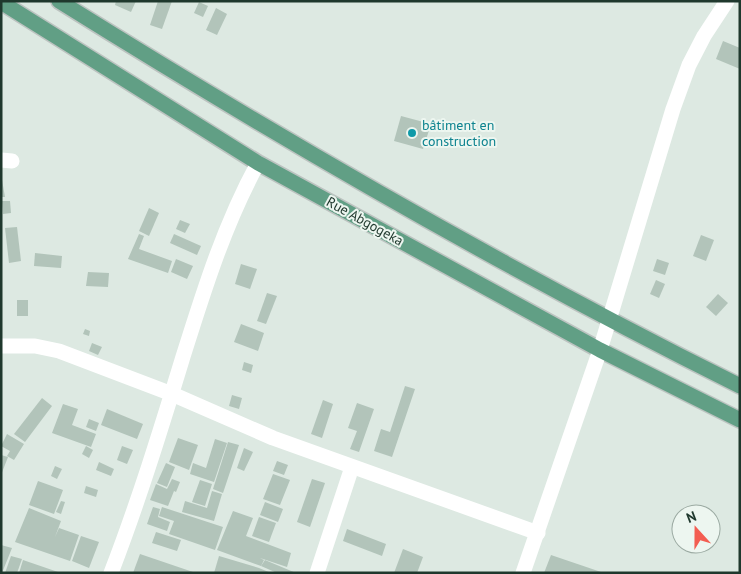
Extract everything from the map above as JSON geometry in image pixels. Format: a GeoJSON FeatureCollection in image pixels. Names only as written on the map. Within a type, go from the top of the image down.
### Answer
{"type":"FeatureCollection","features":[{"type":"Feature","properties":{"kind":"main road"},"geometry":{"type":"LineString","coordinates":[[59,1],[78,6],[261,125],[608,320],[740,386]]}},
{"type":"Feature","properties":{"kind":"main road","name":"Rue Abgogeka"},"geometry":{"type":"LineString","coordinates":[[1,2],[258,163],[600,350],[740,420]]}},
{"type":"Feature","properties":{"kind":"street"},"geometry":{"type":"LineString","coordinates":[[523,573],[600,350],[676,100],[689,65],[704,36],[727,1]]}},
{"type":"Feature","properties":{"kind":"street"},"geometry":{"type":"LineString","coordinates":[[112,573],[206,286],[235,209],[258,163]]}},
{"type":"Feature","properties":{"kind":"street"},"geometry":{"type":"LineString","coordinates":[[1,346],[35,346],[59,351],[172,394],[273,438],[538,533]]}},
{"type":"Feature","properties":{"kind":"street"},"geometry":{"type":"LineString","coordinates":[[317,573],[352,467]]}},
{"type":"Feature","properties":{"kind":"building"},"geometry":{"type":"Polygon","coordinates":[[[116,1],[136,1],[131,12],[115,5],[116,1]]]}},
{"type":"Feature","properties":{"kind":"building"},"geometry":{"type":"Polygon","coordinates":[[[158,1],[172,1],[162,29],[150,25],[158,1]]]}},
{"type":"Feature","properties":{"kind":"building"},"geometry":{"type":"Polygon","coordinates":[[[199,2],[208,6],[203,17],[194,13],[199,2]]]}},
{"type":"Feature","properties":{"kind":"building"},"geometry":{"type":"Polygon","coordinates":[[[216,8],[227,14],[217,35],[206,30],[216,8]]]}},
{"type":"Feature","properties":{"kind":"building"},"geometry":{"type":"Polygon","coordinates":[[[723,41],[740,48],[740,69],[716,59],[723,41]]]}},
{"type":"Feature","properties":{"kind":"building","name":"bâtiment en construction"},"geometry":{"type":"Polygon","coordinates":[[[401,116],[431,124],[423,149],[394,141],[401,116]]]}},
{"type":"Feature","properties":{"kind":"building"},"geometry":{"type":"Polygon","coordinates":[[[2,180],[5,197],[1,197],[2,180]]]}},
{"type":"Feature","properties":{"kind":"building"},"geometry":{"type":"Polygon","coordinates":[[[2,201],[10,201],[11,213],[3,214],[2,201]]]}},
{"type":"Feature","properties":{"kind":"building"},"geometry":{"type":"Polygon","coordinates":[[[149,208],[159,213],[149,236],[139,231],[149,208]]]}},
{"type":"Feature","properties":{"kind":"building"},"geometry":{"type":"Polygon","coordinates":[[[180,220],[190,224],[185,233],[176,229],[180,220]]]}},
{"type":"Feature","properties":{"kind":"building"},"geometry":{"type":"Polygon","coordinates":[[[17,227],[21,261],[9,263],[5,228],[17,227]]]}},
{"type":"Feature","properties":{"kind":"building"},"geometry":{"type":"Polygon","coordinates":[[[139,234],[144,236],[139,249],[172,261],[168,273],[128,259],[139,234]]]}},
{"type":"Feature","properties":{"kind":"building"},"geometry":{"type":"Polygon","coordinates":[[[174,234],[201,246],[197,255],[170,243],[174,234]]]}},
{"type":"Feature","properties":{"kind":"building"},"geometry":{"type":"Polygon","coordinates":[[[701,235],[714,240],[706,261],[693,256],[701,235]]]}},
{"type":"Feature","properties":{"kind":"building"},"geometry":{"type":"Polygon","coordinates":[[[35,253],[62,256],[61,268],[34,266],[35,253]]]}},
{"type":"Feature","properties":{"kind":"building"},"geometry":{"type":"Polygon","coordinates":[[[176,259],[193,266],[187,279],[171,272],[176,259]]]}},
{"type":"Feature","properties":{"kind":"building"},"geometry":{"type":"Polygon","coordinates":[[[657,259],[669,263],[665,275],[653,271],[657,259]]]}},
{"type":"Feature","properties":{"kind":"building"},"geometry":{"type":"Polygon","coordinates":[[[241,264],[257,269],[250,289],[235,284],[241,264]]]}},
{"type":"Feature","properties":{"kind":"building"},"geometry":{"type":"Polygon","coordinates":[[[88,272],[109,273],[108,287],[86,286],[88,272]]]}},
{"type":"Feature","properties":{"kind":"building"},"geometry":{"type":"Polygon","coordinates":[[[656,280],[665,284],[659,298],[650,294],[656,280]]]}},
{"type":"Feature","properties":{"kind":"building"},"geometry":{"type":"Polygon","coordinates":[[[267,293],[277,296],[266,324],[257,321],[267,293]]]}},
{"type":"Feature","properties":{"kind":"building"},"geometry":{"type":"Polygon","coordinates":[[[718,294],[728,303],[716,316],[706,307],[718,294]]]}},
{"type":"Feature","properties":{"kind":"building"},"geometry":{"type":"Polygon","coordinates":[[[17,300],[28,300],[28,316],[17,316],[17,300]]]}},
{"type":"Feature","properties":{"kind":"building"},"geometry":{"type":"Polygon","coordinates":[[[241,324],[264,333],[258,351],[234,342],[241,324]]]}},
{"type":"Feature","properties":{"kind":"building"},"geometry":{"type":"Polygon","coordinates":[[[85,329],[90,331],[89,336],[83,334],[85,329]]]}},
{"type":"Feature","properties":{"kind":"building"},"geometry":{"type":"Polygon","coordinates":[[[92,343],[102,347],[98,355],[89,351],[92,343]]]}},
{"type":"Feature","properties":{"kind":"building"},"geometry":{"type":"Polygon","coordinates":[[[244,362],[253,365],[251,373],[242,370],[244,362]]]}},
{"type":"Feature","properties":{"kind":"building"},"geometry":{"type":"Polygon","coordinates":[[[405,386],[415,389],[392,457],[374,451],[381,429],[390,432],[405,386]]]}},
{"type":"Feature","properties":{"kind":"building"},"geometry":{"type":"Polygon","coordinates":[[[232,395],[242,398],[239,409],[229,406],[232,395]]]}},
{"type":"Feature","properties":{"kind":"building"},"geometry":{"type":"Polygon","coordinates":[[[42,398],[52,406],[25,442],[14,434],[42,398]]]}},
{"type":"Feature","properties":{"kind":"building"},"geometry":{"type":"Polygon","coordinates":[[[323,400],[333,404],[322,438],[311,434],[323,400]]]}},
{"type":"Feature","properties":{"kind":"building"},"geometry":{"type":"Polygon","coordinates":[[[357,403],[374,409],[359,452],[350,449],[357,431],[348,428],[357,403]]]}},
{"type":"Feature","properties":{"kind":"building"},"geometry":{"type":"Polygon","coordinates":[[[63,404],[78,409],[72,425],[96,434],[91,447],[52,433],[63,404]]]}},
{"type":"Feature","properties":{"kind":"building"},"geometry":{"type":"Polygon","coordinates":[[[107,409],[143,424],[137,439],[101,425],[107,409]]]}},
{"type":"Feature","properties":{"kind":"building"},"geometry":{"type":"Polygon","coordinates":[[[89,419],[99,423],[96,431],[86,427],[89,419]]]}},
{"type":"Feature","properties":{"kind":"building"},"geometry":{"type":"Polygon","coordinates":[[[7,434],[24,444],[14,460],[7,456],[10,451],[1,446],[7,434]]]}},
{"type":"Feature","properties":{"kind":"building"},"geometry":{"type":"Polygon","coordinates":[[[178,438],[198,445],[189,470],[169,462],[178,438]]]}},
{"type":"Feature","properties":{"kind":"building"},"geometry":{"type":"Polygon","coordinates":[[[215,439],[227,443],[214,482],[190,474],[193,463],[206,468],[215,439]]]}},
{"type":"Feature","properties":{"kind":"building"},"geometry":{"type":"Polygon","coordinates":[[[228,442],[239,445],[223,493],[213,489],[228,442]]]}},
{"type":"Feature","properties":{"kind":"building"},"geometry":{"type":"Polygon","coordinates":[[[86,446],[93,450],[89,458],[82,454],[86,446]]]}},
{"type":"Feature","properties":{"kind":"building"},"geometry":{"type":"Polygon","coordinates":[[[122,446],[133,450],[127,464],[117,460],[122,446]]]}},
{"type":"Feature","properties":{"kind":"building"},"geometry":{"type":"Polygon","coordinates":[[[244,448],[253,452],[244,471],[237,468],[244,448]]]}},
{"type":"Feature","properties":{"kind":"building"},"geometry":{"type":"Polygon","coordinates":[[[1,455],[8,457],[1,475],[1,455]]]}},
{"type":"Feature","properties":{"kind":"building"},"geometry":{"type":"Polygon","coordinates":[[[277,461],[288,465],[284,475],[273,471],[277,461]]]}},
{"type":"Feature","properties":{"kind":"building"},"geometry":{"type":"Polygon","coordinates":[[[99,462],[114,469],[111,476],[96,470],[99,462]]]}},
{"type":"Feature","properties":{"kind":"building"},"geometry":{"type":"Polygon","coordinates":[[[166,463],[175,467],[167,487],[157,483],[166,463]]]}},
{"type":"Feature","properties":{"kind":"building"},"geometry":{"type":"Polygon","coordinates":[[[55,466],[62,469],[57,479],[51,476],[55,466]]]}},
{"type":"Feature","properties":{"kind":"building"},"geometry":{"type":"Polygon","coordinates":[[[273,474],[290,480],[280,505],[263,499],[273,474]]]}},
{"type":"Feature","properties":{"kind":"building"},"geometry":{"type":"Polygon","coordinates":[[[172,479],[180,482],[168,506],[150,500],[156,484],[167,489],[172,479]]]}},
{"type":"Feature","properties":{"kind":"building"},"geometry":{"type":"Polygon","coordinates":[[[312,479],[325,483],[310,527],[297,522],[312,479]]]}},
{"type":"Feature","properties":{"kind":"building"},"geometry":{"type":"Polygon","coordinates":[[[200,480],[212,484],[205,506],[192,502],[200,480]]]}},
{"type":"Feature","properties":{"kind":"building"},"geometry":{"type":"Polygon","coordinates":[[[38,481],[63,490],[54,514],[29,505],[38,481]]]}},
{"type":"Feature","properties":{"kind":"building"},"geometry":{"type":"Polygon","coordinates":[[[86,486],[98,490],[96,497],[84,493],[86,486]]]}},
{"type":"Feature","properties":{"kind":"building"},"geometry":{"type":"Polygon","coordinates":[[[212,491],[222,494],[214,521],[182,512],[185,501],[207,508],[212,491]]]}},
{"type":"Feature","properties":{"kind":"building"},"geometry":{"type":"Polygon","coordinates":[[[61,501],[65,502],[61,514],[56,512],[61,501]]]}},
{"type":"Feature","properties":{"kind":"building"},"geometry":{"type":"Polygon","coordinates":[[[265,502],[283,509],[278,522],[260,515],[265,502]]]}},
{"type":"Feature","properties":{"kind":"building"},"geometry":{"type":"Polygon","coordinates":[[[153,507],[160,509],[158,517],[170,522],[167,531],[147,524],[153,507]]]}},
{"type":"Feature","properties":{"kind":"building"},"geometry":{"type":"Polygon","coordinates":[[[162,507],[223,527],[215,550],[169,534],[174,521],[159,516],[162,507]]]}},
{"type":"Feature","properties":{"kind":"building"},"geometry":{"type":"Polygon","coordinates":[[[29,508],[61,521],[55,537],[59,528],[79,535],[70,561],[15,542],[29,508]]]}},
{"type":"Feature","properties":{"kind":"building"},"geometry":{"type":"Polygon","coordinates":[[[233,511],[253,518],[246,536],[291,553],[287,567],[260,558],[264,560],[261,566],[217,550],[233,511]]]}},
{"type":"Feature","properties":{"kind":"building"},"geometry":{"type":"Polygon","coordinates":[[[259,517],[276,523],[269,542],[252,536],[259,517]]]}},
{"type":"Feature","properties":{"kind":"building"},"geometry":{"type":"Polygon","coordinates":[[[347,529],[386,544],[382,556],[343,541],[347,529]]]}},
{"type":"Feature","properties":{"kind":"building"},"geometry":{"type":"Polygon","coordinates":[[[156,532],[181,540],[177,551],[152,543],[156,532]]]}},
{"type":"Feature","properties":{"kind":"building"},"geometry":{"type":"Polygon","coordinates":[[[81,536],[99,542],[89,568],[72,561],[81,536]]]}},
{"type":"Feature","properties":{"kind":"building"},"geometry":{"type":"Polygon","coordinates":[[[1,545],[12,548],[2,573],[1,573],[1,545]]]}},
{"type":"Feature","properties":{"kind":"building"},"geometry":{"type":"Polygon","coordinates":[[[403,549],[423,557],[417,573],[394,573],[403,549]]]}},
{"type":"Feature","properties":{"kind":"building"},"geometry":{"type":"Polygon","coordinates":[[[140,554],[193,572],[193,573],[133,573],[140,554]]]}},
{"type":"Feature","properties":{"kind":"building"},"geometry":{"type":"Polygon","coordinates":[[[551,555],[601,572],[601,573],[544,573],[551,555]]]}},
{"type":"Feature","properties":{"kind":"building"},"geometry":{"type":"Polygon","coordinates":[[[11,556],[22,559],[17,573],[5,573],[11,556]]]}},
{"type":"Feature","properties":{"kind":"building"},"geometry":{"type":"Polygon","coordinates":[[[219,556],[259,568],[271,573],[214,573],[219,556]]]}},
{"type":"Feature","properties":{"kind":"building"},"geometry":{"type":"Polygon","coordinates":[[[23,560],[58,572],[58,573],[19,573],[23,560]]]}},
{"type":"Feature","properties":{"kind":"building"},"geometry":{"type":"Polygon","coordinates":[[[265,560],[296,573],[277,573],[261,566],[265,560]]]}},
{"type":"Feature","properties":{"kind":"place","name":"bâtiment en construction"},"geometry":{"type":"Point","coordinates":[412,133]}}]}
